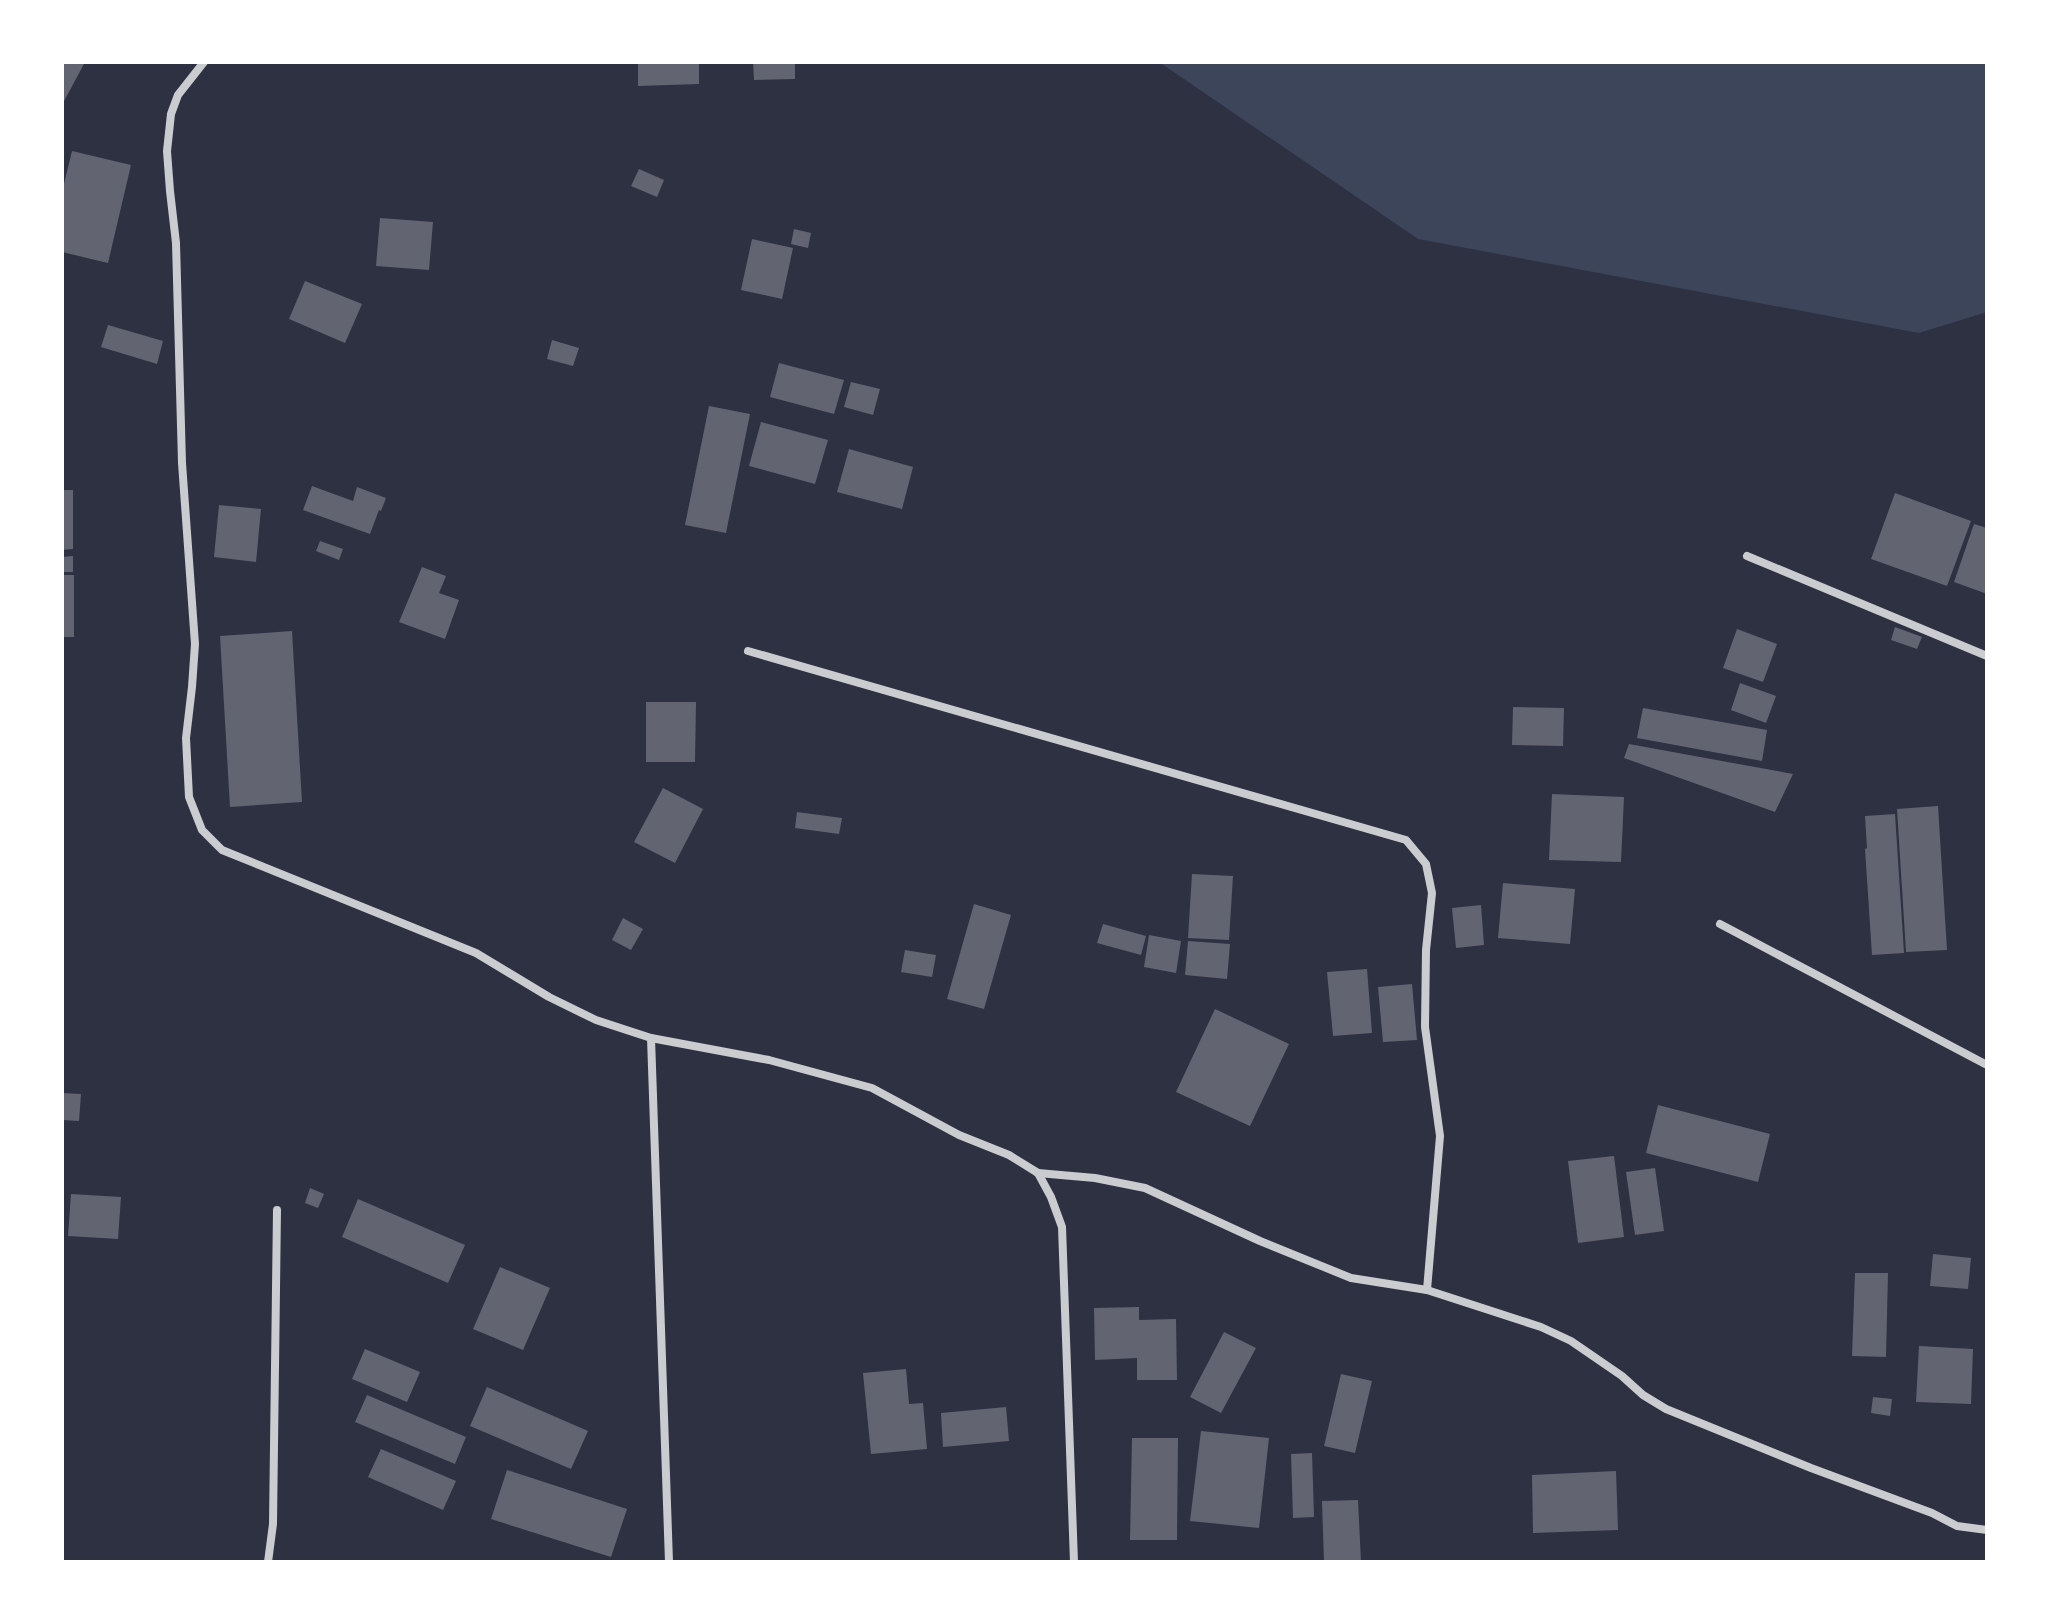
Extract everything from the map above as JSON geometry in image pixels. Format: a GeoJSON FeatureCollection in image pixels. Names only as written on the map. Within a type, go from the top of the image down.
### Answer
{"type":"FeatureCollection","features":[{"type":"Feature","properties":{"kind":"street"},"geometry":{"type":"LineString","coordinates":[[204,62],[178,95],[171,114],[167,151],[176,243],[182,463],[195,644],[186,738],[189,797],[202,830],[222,850],[476,953],[549,997],[596,1020],[651,1038],[769,1060],[872,1088],[959,1135],[1009,1155],[1038,1173],[1095,1178],[1145,1188],[1260,1241],[1351,1278],[1427,1290],[1541,1327],[1571,1341],[1666,1409],[1932,1513],[1957,1526],[1987,1530]]}},
{"type":"Feature","properties":{"kind":"street"},"geometry":{"type":"LineString","coordinates":[[1747,556],[1987,656]]}},
{"type":"Feature","properties":{"kind":"street"},"geometry":{"type":"LineString","coordinates":[[748,651],[1406,840],[1426,864],[1432,893],[1426,950],[1425,1027],[1440,1136],[1427,1290]]}},
{"type":"Feature","properties":{"kind":"street"},"geometry":{"type":"LineString","coordinates":[[1720,924],[1987,1065]]}},
{"type":"Feature","properties":{"kind":"street"},"geometry":{"type":"LineString","coordinates":[[651,1038],[669,1562]]}},
{"type":"Feature","properties":{"kind":"street"},"geometry":{"type":"LineString","coordinates":[[1038,1173],[1062,1227],[1074,1562]]}},
{"type":"Feature","properties":{"kind":"street"},"geometry":{"type":"LineString","coordinates":[[268,1562],[273,1524],[277,1210]]}},
{"type":"Feature","properties":{"kind":"shaded area"},"geometry":{"type":"Polygon","coordinates":[[[1159,62],[1987,62],[1987,312],[1919,333],[1418,239],[1159,62]]]}},
{"type":"Feature","properties":{"kind":"building"},"geometry":{"type":"Polygon","coordinates":[[[62,62],[85,62],[62,105],[62,62]]]}},
{"type":"Feature","properties":{"kind":"building"},"geometry":{"type":"Polygon","coordinates":[[[638,62],[699,62],[699,84],[638,86],[638,62]]]}},
{"type":"Feature","properties":{"kind":"building"},"geometry":{"type":"Polygon","coordinates":[[[753,62],[795,62],[795,79],[754,80],[753,62]]]}},
{"type":"Feature","properties":{"kind":"building"},"geometry":{"type":"Polygon","coordinates":[[[72,151],[131,165],[108,263],[62,252],[62,192],[72,151]]]}},
{"type":"Feature","properties":{"kind":"building"},"geometry":{"type":"Polygon","coordinates":[[[639,169],[664,180],[657,197],[631,186],[639,169]]]}},
{"type":"Feature","properties":{"kind":"building"},"geometry":{"type":"Polygon","coordinates":[[[380,218],[433,222],[429,270],[376,266],[380,218]]]}},
{"type":"Feature","properties":{"kind":"building"},"geometry":{"type":"Polygon","coordinates":[[[794,229],[811,233],[808,248],[791,244],[794,229]]]}},
{"type":"Feature","properties":{"kind":"building"},"geometry":{"type":"Polygon","coordinates":[[[752,239],[793,248],[782,299],[741,290],[752,239]]]}},
{"type":"Feature","properties":{"kind":"building"},"geometry":{"type":"Polygon","coordinates":[[[305,281],[362,304],[345,343],[289,319],[305,281]]]}},
{"type":"Feature","properties":{"kind":"building"},"geometry":{"type":"Polygon","coordinates":[[[108,325],[163,341],[157,364],[101,347],[108,325]]]}},
{"type":"Feature","properties":{"kind":"building"},"geometry":{"type":"Polygon","coordinates":[[[552,340],[579,348],[573,366],[547,359],[552,340]]]}},
{"type":"Feature","properties":{"kind":"building"},"geometry":{"type":"Polygon","coordinates":[[[779,363],[844,380],[834,414],[770,397],[779,363]]]}},
{"type":"Feature","properties":{"kind":"building"},"geometry":{"type":"Polygon","coordinates":[[[851,382],[880,389],[873,415],[844,407],[851,382]]]}},
{"type":"Feature","properties":{"kind":"building"},"geometry":{"type":"Polygon","coordinates":[[[709,406],[750,414],[726,533],[685,525],[709,406]]]}},
{"type":"Feature","properties":{"kind":"building"},"geometry":{"type":"Polygon","coordinates":[[[761,422],[828,440],[815,484],[749,466],[761,422]]]}},
{"type":"Feature","properties":{"kind":"building"},"geometry":{"type":"Polygon","coordinates":[[[849,449],[913,467],[902,509],[837,492],[849,449]]]}},
{"type":"Feature","properties":{"kind":"building"},"geometry":{"type":"Polygon","coordinates":[[[312,486],[353,501],[357,487],[386,498],[370,534],[303,510],[312,486]]]}},
{"type":"Feature","properties":{"kind":"building"},"geometry":{"type":"Polygon","coordinates":[[[62,490],[73,490],[73,549],[62,550],[62,490]]]}},
{"type":"Feature","properties":{"kind":"building"},"geometry":{"type":"Polygon","coordinates":[[[1895,493],[1971,521],[1947,586],[1871,559],[1895,493]]]}},
{"type":"Feature","properties":{"kind":"building"},"geometry":{"type":"Polygon","coordinates":[[[219,505],[261,509],[256,562],[214,557],[219,505]]]}},
{"type":"Feature","properties":{"kind":"building"},"geometry":{"type":"Polygon","coordinates":[[[1974,524],[1987,528],[1987,594],[1954,582],[1974,524]]]}},
{"type":"Feature","properties":{"kind":"building"},"geometry":{"type":"Polygon","coordinates":[[[320,541],[343,549],[339,560],[316,551],[320,541]]]}},
{"type":"Feature","properties":{"kind":"building"},"geometry":{"type":"Polygon","coordinates":[[[73,556],[73,572],[62,572],[62,557],[73,556]]]}},
{"type":"Feature","properties":{"kind":"building"},"geometry":{"type":"Polygon","coordinates":[[[422,567],[446,576],[439,593],[459,600],[445,639],[399,622],[422,567]]]}},
{"type":"Feature","properties":{"kind":"building"},"geometry":{"type":"Polygon","coordinates":[[[62,575],[74,575],[74,637],[62,637],[62,575]]]}},
{"type":"Feature","properties":{"kind":"building"},"geometry":{"type":"Polygon","coordinates":[[[1895,627],[1922,637],[1917,649],[1891,640],[1895,627]]]}},
{"type":"Feature","properties":{"kind":"building"},"geometry":{"type":"Polygon","coordinates":[[[1737,629],[1777,644],[1763,682],[1723,668],[1737,629]]]}},
{"type":"Feature","properties":{"kind":"building"},"geometry":{"type":"Polygon","coordinates":[[[292,631],[302,802],[230,807],[220,636],[292,631]]]}},
{"type":"Feature","properties":{"kind":"building"},"geometry":{"type":"Polygon","coordinates":[[[1740,683],[1776,696],[1766,723],[1731,710],[1740,683]]]}},
{"type":"Feature","properties":{"kind":"building"},"geometry":{"type":"Polygon","coordinates":[[[646,702],[696,702],[695,762],[646,762],[646,702]]]}},
{"type":"Feature","properties":{"kind":"building"},"geometry":{"type":"Polygon","coordinates":[[[1513,707],[1564,708],[1563,746],[1512,745],[1513,707]]]}},
{"type":"Feature","properties":{"kind":"building"},"geometry":{"type":"Polygon","coordinates":[[[1643,708],[1767,730],[1762,761],[1637,738],[1643,708]]]}},
{"type":"Feature","properties":{"kind":"building"},"geometry":{"type":"Polygon","coordinates":[[[1629,744],[1793,774],[1775,812],[1624,758],[1629,744]]]}},
{"type":"Feature","properties":{"kind":"building"},"geometry":{"type":"Polygon","coordinates":[[[663,788],[703,809],[675,863],[634,842],[663,788]]]}},
{"type":"Feature","properties":{"kind":"building"},"geometry":{"type":"Polygon","coordinates":[[[1552,794],[1624,797],[1621,862],[1549,860],[1552,794]]]}},
{"type":"Feature","properties":{"kind":"building"},"geometry":{"type":"Polygon","coordinates":[[[1938,806],[1947,950],[1906,952],[1897,809],[1938,806]]]}},
{"type":"Feature","properties":{"kind":"building"},"geometry":{"type":"Polygon","coordinates":[[[797,812],[842,818],[839,834],[795,828],[797,812]]]}},
{"type":"Feature","properties":{"kind":"building"},"geometry":{"type":"Polygon","coordinates":[[[1895,814],[1904,953],[1872,955],[1865,816],[1895,814]]]}},
{"type":"Feature","properties":{"kind":"building"},"geometry":{"type":"Polygon","coordinates":[[[1192,874],[1233,876],[1229,940],[1188,938],[1192,874]]]}},
{"type":"Feature","properties":{"kind":"building"},"geometry":{"type":"Polygon","coordinates":[[[1503,883],[1575,889],[1570,944],[1498,938],[1503,883]]]}},
{"type":"Feature","properties":{"kind":"building"},"geometry":{"type":"Polygon","coordinates":[[[974,904],[1011,915],[984,1009],[947,999],[974,904]]]}},
{"type":"Feature","properties":{"kind":"building"},"geometry":{"type":"Polygon","coordinates":[[[1481,905],[1484,945],[1456,948],[1452,908],[1481,905]]]}},
{"type":"Feature","properties":{"kind":"building"},"geometry":{"type":"Polygon","coordinates":[[[623,918],[643,929],[631,950],[612,940],[623,918]]]}},
{"type":"Feature","properties":{"kind":"building"},"geometry":{"type":"Polygon","coordinates":[[[1103,924],[1146,936],[1141,955],[1097,943],[1103,924]]]}},
{"type":"Feature","properties":{"kind":"building"},"geometry":{"type":"Polygon","coordinates":[[[1149,935],[1181,941],[1176,973],[1144,967],[1149,935]]]}},
{"type":"Feature","properties":{"kind":"building"},"geometry":{"type":"Polygon","coordinates":[[[1188,941],[1230,944],[1227,979],[1185,975],[1188,941]]]}},
{"type":"Feature","properties":{"kind":"building"},"geometry":{"type":"Polygon","coordinates":[[[905,950],[936,955],[932,977],[901,972],[905,950]]]}},
{"type":"Feature","properties":{"kind":"building"},"geometry":{"type":"Polygon","coordinates":[[[1367,969],[1372,1033],[1333,1036],[1327,972],[1367,969]]]}},
{"type":"Feature","properties":{"kind":"building"},"geometry":{"type":"Polygon","coordinates":[[[1412,984],[1417,1040],[1383,1042],[1378,987],[1412,984]]]}},
{"type":"Feature","properties":{"kind":"building"},"geometry":{"type":"Polygon","coordinates":[[[1215,1009],[1289,1044],[1250,1126],[1176,1092],[1215,1009]]]}},
{"type":"Feature","properties":{"kind":"building"},"geometry":{"type":"Polygon","coordinates":[[[62,1093],[81,1094],[79,1121],[62,1120],[62,1093]]]}},
{"type":"Feature","properties":{"kind":"building"},"geometry":{"type":"Polygon","coordinates":[[[1658,1105],[1770,1134],[1758,1182],[1646,1153],[1658,1105]]]}},
{"type":"Feature","properties":{"kind":"building"},"geometry":{"type":"Polygon","coordinates":[[[1614,1156],[1624,1237],[1578,1243],[1568,1161],[1614,1156]]]}},
{"type":"Feature","properties":{"kind":"building"},"geometry":{"type":"Polygon","coordinates":[[[1655,1168],[1664,1231],[1635,1235],[1626,1172],[1655,1168]]]}},
{"type":"Feature","properties":{"kind":"building"},"geometry":{"type":"Polygon","coordinates":[[[310,1188],[324,1194],[318,1208],[305,1203],[310,1188]]]}},
{"type":"Feature","properties":{"kind":"building"},"geometry":{"type":"Polygon","coordinates":[[[71,1194],[121,1197],[118,1239],[68,1236],[71,1194]]]}},
{"type":"Feature","properties":{"kind":"building"},"geometry":{"type":"Polygon","coordinates":[[[358,1199],[465,1245],[448,1283],[342,1237],[358,1199]]]}},
{"type":"Feature","properties":{"kind":"building"},"geometry":{"type":"Polygon","coordinates":[[[1933,1254],[1971,1258],[1968,1289],[1930,1286],[1933,1254]]]}},
{"type":"Feature","properties":{"kind":"building"},"geometry":{"type":"Polygon","coordinates":[[[500,1267],[550,1288],[523,1350],[473,1329],[500,1267]]]}},
{"type":"Feature","properties":{"kind":"building"},"geometry":{"type":"Polygon","coordinates":[[[1855,1273],[1888,1273],[1886,1357],[1852,1356],[1855,1273]]]}},
{"type":"Feature","properties":{"kind":"building"},"geometry":{"type":"Polygon","coordinates":[[[1139,1307],[1139,1320],[1176,1319],[1177,1380],[1137,1380],[1137,1358],[1095,1360],[1094,1308],[1139,1307]]]}},
{"type":"Feature","properties":{"kind":"building"},"geometry":{"type":"Polygon","coordinates":[[[1224,1332],[1256,1348],[1221,1413],[1190,1397],[1224,1332]]]}},
{"type":"Feature","properties":{"kind":"building"},"geometry":{"type":"Polygon","coordinates":[[[1919,1346],[1973,1349],[1971,1404],[1916,1402],[1919,1346]]]}},
{"type":"Feature","properties":{"kind":"building"},"geometry":{"type":"Polygon","coordinates":[[[365,1349],[420,1372],[407,1402],[352,1379],[365,1349]]]}},
{"type":"Feature","properties":{"kind":"building"},"geometry":{"type":"Polygon","coordinates":[[[906,1369],[909,1404],[923,1403],[927,1449],[871,1454],[863,1373],[906,1369]]]}},
{"type":"Feature","properties":{"kind":"building"},"geometry":{"type":"Polygon","coordinates":[[[1341,1374],[1372,1381],[1355,1453],[1324,1446],[1341,1374]]]}},
{"type":"Feature","properties":{"kind":"building"},"geometry":{"type":"Polygon","coordinates":[[[487,1387],[588,1431],[571,1469],[470,1426],[487,1387]]]}},
{"type":"Feature","properties":{"kind":"building"},"geometry":{"type":"Polygon","coordinates":[[[367,1395],[466,1437],[455,1464],[355,1422],[367,1395]]]}},
{"type":"Feature","properties":{"kind":"building"},"geometry":{"type":"Polygon","coordinates":[[[1873,1397],[1892,1399],[1890,1416],[1871,1413],[1873,1397]]]}},
{"type":"Feature","properties":{"kind":"building"},"geometry":{"type":"Polygon","coordinates":[[[1006,1407],[1009,1441],[943,1447],[941,1413],[1006,1407]]]}},
{"type":"Feature","properties":{"kind":"building"},"geometry":{"type":"Polygon","coordinates":[[[1201,1431],[1269,1438],[1259,1528],[1190,1521],[1201,1431]]]}},
{"type":"Feature","properties":{"kind":"building"},"geometry":{"type":"Polygon","coordinates":[[[1132,1438],[1178,1438],[1177,1540],[1130,1540],[1132,1438]]]}},
{"type":"Feature","properties":{"kind":"building"},"geometry":{"type":"Polygon","coordinates":[[[381,1449],[456,1481],[443,1510],[368,1477],[381,1449]]]}},
{"type":"Feature","properties":{"kind":"building"},"geometry":{"type":"Polygon","coordinates":[[[1312,1453],[1314,1517],[1293,1518],[1291,1454],[1312,1453]]]}},
{"type":"Feature","properties":{"kind":"building"},"geometry":{"type":"Polygon","coordinates":[[[507,1470],[627,1509],[611,1557],[491,1519],[507,1470]]]}},
{"type":"Feature","properties":{"kind":"building"},"geometry":{"type":"Polygon","coordinates":[[[1616,1471],[1618,1530],[1533,1533],[1532,1475],[1616,1471]]]}},
{"type":"Feature","properties":{"kind":"building"},"geometry":{"type":"Polygon","coordinates":[[[1358,1500],[1361,1562],[1324,1562],[1322,1501],[1358,1500]]]}}]}
